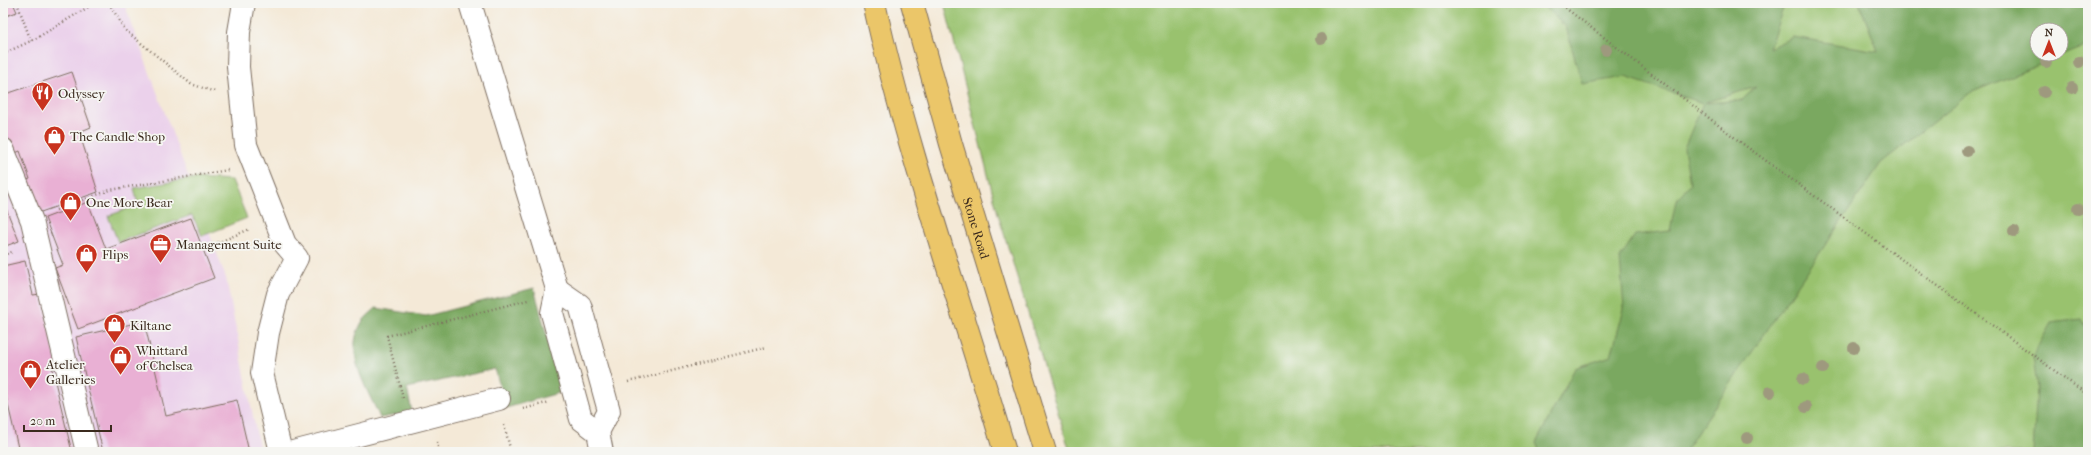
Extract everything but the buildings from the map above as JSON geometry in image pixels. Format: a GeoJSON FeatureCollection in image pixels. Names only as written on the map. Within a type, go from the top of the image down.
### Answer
{"type":"FeatureCollection","features":[{"type":"Feature","properties":{"kind":"highway"},"geometry":{"type":"LineString","coordinates":[[874,3],[899,104],[927,200],[1005,452]]}},
{"type":"Feature","properties":{"kind":"highway","name":"Stone Road"},"geometry":{"type":"LineString","coordinates":[[912,3],[951,144],[1045,452]]}},
{"type":"Feature","properties":{"kind":"street"},"geometry":{"type":"LineString","coordinates":[[244,3],[239,32],[238,67],[246,145],[285,244],[297,258],[278,294],[268,332],[262,373],[281,452]]}},
{"type":"Feature","properties":{"kind":"street"},"geometry":{"type":"LineString","coordinates":[[470,3],[558,289],[552,313],[581,419],[600,442]]}},
{"type":"Feature","properties":{"kind":"street"},"geometry":{"type":"LineString","coordinates":[[3,149],[32,221],[87,452]]}},
{"type":"Feature","properties":{"kind":"street"},"geometry":{"type":"LineString","coordinates":[[558,289],[580,305],[609,411],[600,442]]}},
{"type":"Feature","properties":{"kind":"street"},"geometry":{"type":"LineString","coordinates":[[293,452],[499,399]]}},
{"type":"Feature","properties":{"kind":"path"},"geometry":{"type":"LineString","coordinates":[[17,3],[31,41]]}},
{"type":"Feature","properties":{"kind":"path"},"geometry":{"type":"LineString","coordinates":[[3,54],[31,41],[95,3]]}},
{"type":"Feature","properties":{"kind":"path"},"geometry":{"type":"LineString","coordinates":[[109,3],[125,30],[191,84],[209,91],[221,93]]}},
{"type":"Feature","properties":{"kind":"path"},"geometry":{"type":"LineString","coordinates":[[1559,3],[1743,144],[2088,395]]}},
{"type":"Feature","properties":{"kind":"path"},"geometry":{"type":"LineString","coordinates":[[50,212],[110,190],[230,169]]}},
{"type":"Feature","properties":{"kind":"path"},"geometry":{"type":"LineString","coordinates":[[203,249],[257,227]]}},
{"type":"Feature","properties":{"kind":"path"},"geometry":{"type":"LineString","coordinates":[[409,422],[387,336],[533,299]]}},
{"type":"Feature","properties":{"kind":"path"},"geometry":{"type":"LineString","coordinates":[[503,422],[511,452]]}},
{"type":"Feature","properties":{"kind":"shaded area"},"geometry":{"type":"Polygon","coordinates":[[[3,3],[124,3],[226,278],[260,452],[3,452],[3,3]]]}},
{"type":"Feature","properties":{"kind":"green space"},"geometry":{"type":"Polygon","coordinates":[[[944,3],[2088,3],[2088,452],[1070,452],[998,214],[944,3]]]}},
{"type":"Feature","properties":{"kind":"green space"},"geometry":{"type":"Polygon","coordinates":[[[1540,3],[1785,3],[1769,48],[1793,37],[1878,51],[1859,3],[2088,3],[2088,45],[2069,53],[2069,22],[2029,22],[2029,62],[2046,62],[1970,93],[1881,163],[1684,452],[1540,452],[1536,443],[1575,368],[1611,356],[1624,309],[1620,258],[1635,235],[1670,231],[1676,200],[1690,184],[1684,148],[1703,103],[1625,77],[1582,84],[1566,27],[1540,3]],[[1756,87],[1706,103],[1742,100],[1756,87]]]}},
{"type":"Feature","properties":{"kind":"green space"},"geometry":{"type":"Polygon","coordinates":[[[196,178],[232,180],[247,218],[202,236],[192,215],[118,242],[108,216],[138,205],[134,188],[196,178]]]}},
{"type":"Feature","properties":{"kind":"green space"},"geometry":{"type":"Polygon","coordinates":[[[534,288],[562,392],[506,408],[495,369],[407,388],[412,412],[380,418],[359,372],[355,347],[356,336],[361,324],[376,308],[426,316],[534,288]]]}},
{"type":"Feature","properties":{"kind":"green space"},"geometry":{"type":"Polygon","coordinates":[[[2082,319],[2088,330],[2088,452],[2033,452],[2037,388],[2033,355],[2051,323],[2082,319]]]}},
{"type":"Feature","properties":{"kind":"place","name":"Odyssey"},"geometry":{"type":"Point","coordinates":[42,112]}},
{"type":"Feature","properties":{"kind":"place","name":"The Candle Shop"},"geometry":{"type":"Point","coordinates":[54,156]}},
{"type":"Feature","properties":{"kind":"place","name":"One More Bear"},"geometry":{"type":"Point","coordinates":[71,222]}},
{"type":"Feature","properties":{"kind":"place","name":"Management Suite"},"geometry":{"type":"Point","coordinates":[160,264]}},
{"type":"Feature","properties":{"kind":"place","name":"Flips"},"geometry":{"type":"Point","coordinates":[86,274]}},
{"type":"Feature","properties":{"kind":"place","name":"Kiltane"},"geometry":{"type":"Point","coordinates":[114,344]}},
{"type":"Feature","properties":{"kind":"place","name":"Whittard of Chelsea"},"geometry":{"type":"Point","coordinates":[121,376]}},
{"type":"Feature","properties":{"kind":"place","name":"Atelier Galleries"},"geometry":{"type":"Point","coordinates":[31,390]}}]}
